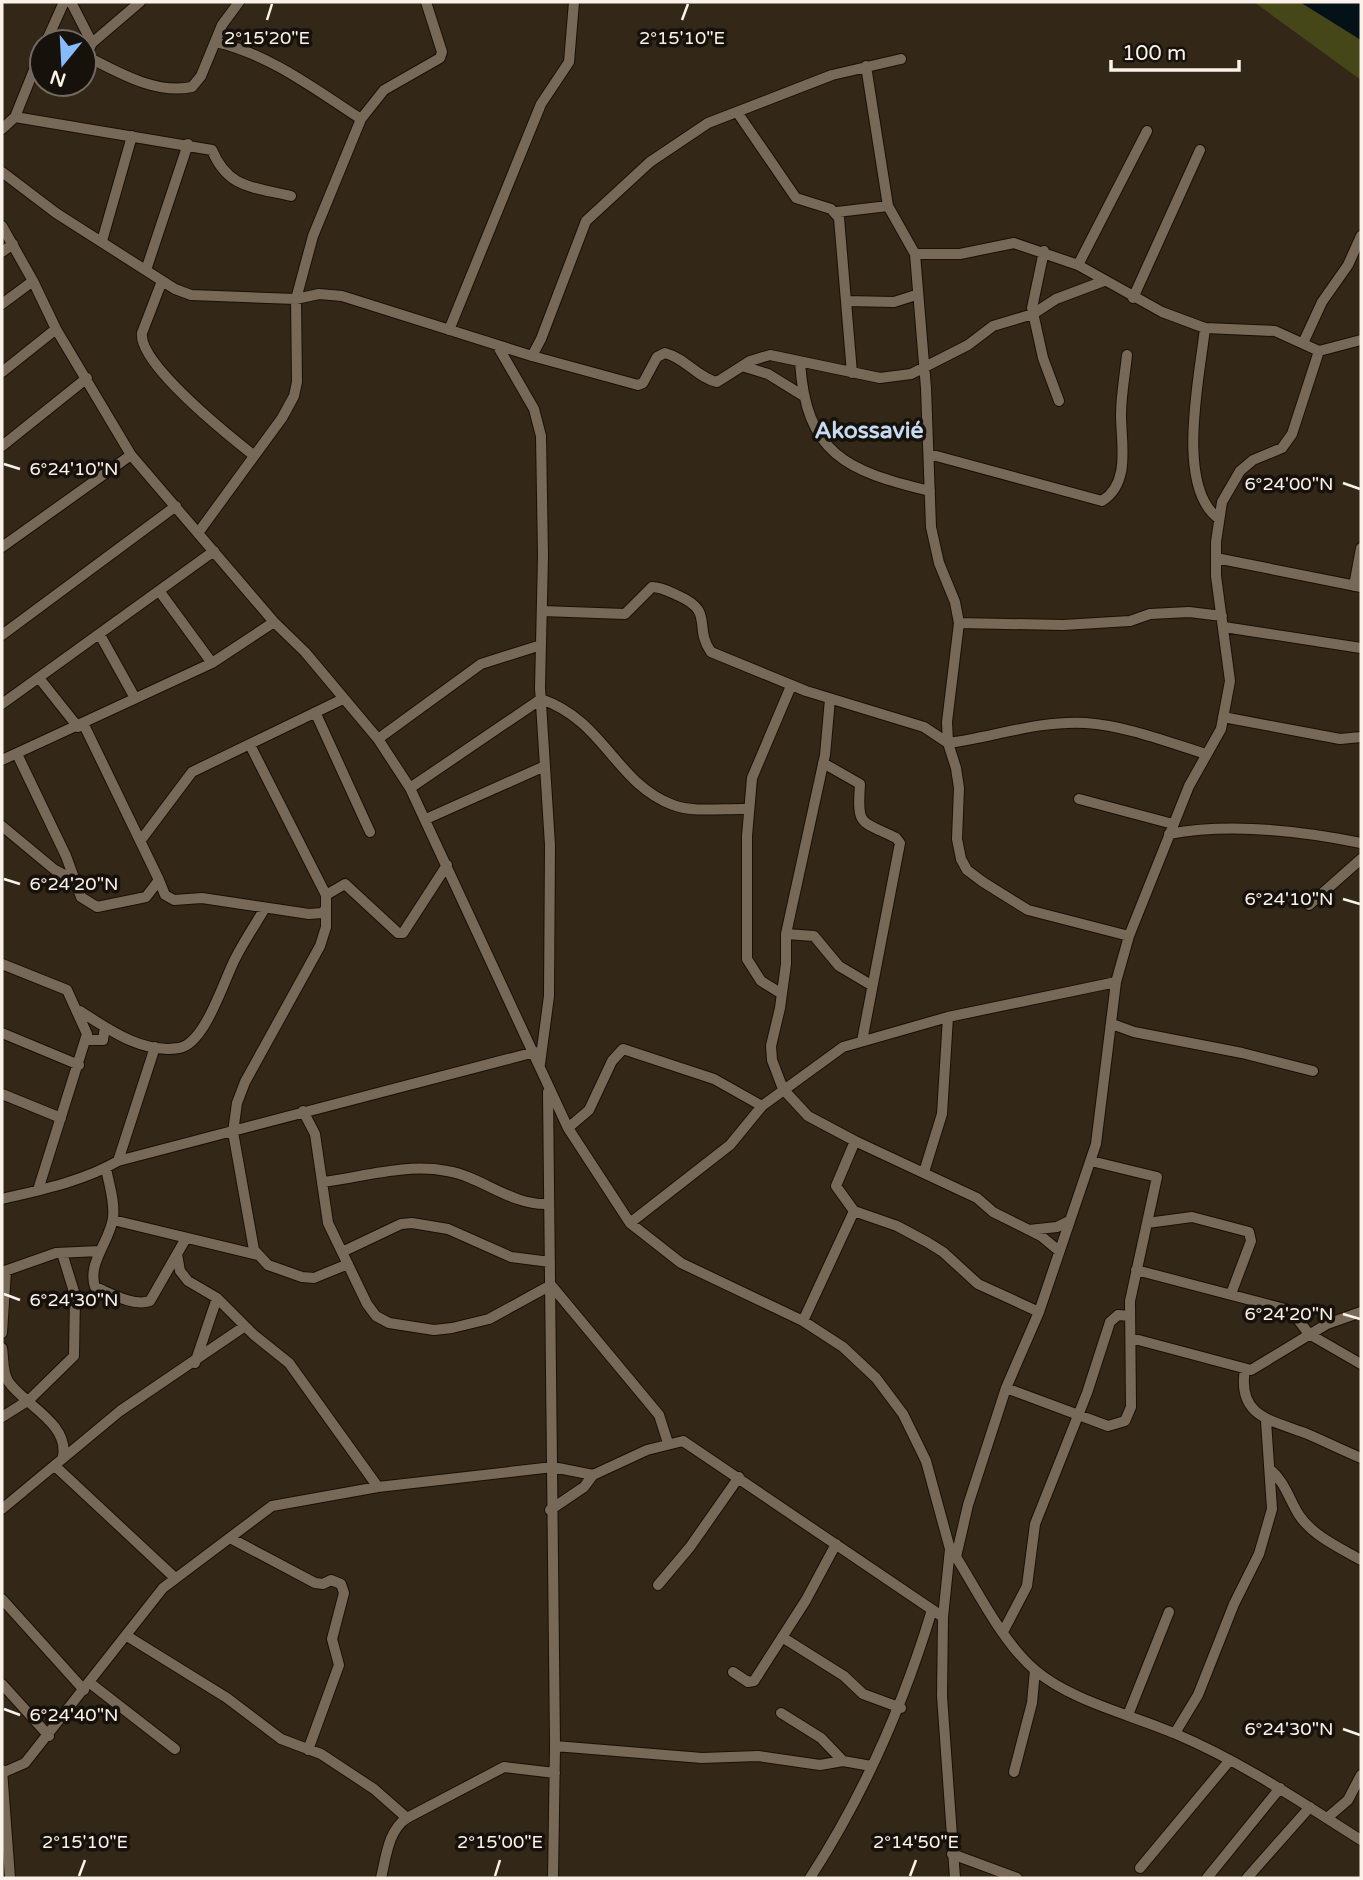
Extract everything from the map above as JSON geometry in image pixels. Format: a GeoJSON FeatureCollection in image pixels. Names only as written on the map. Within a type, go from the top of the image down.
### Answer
{"type":"FeatureCollection","features":[{"type":"Feature","properties":{"kind":"street"},"geometry":{"type":"LineString","coordinates":[[54,28],[64,2]]}},
{"type":"Feature","properties":{"kind":"street"},"geometry":{"type":"LineString","coordinates":[[71,2],[84,28]]}},
{"type":"Feature","properties":{"kind":"street"},"geometry":{"type":"LineString","coordinates":[[98,38],[140,2]]}},
{"type":"Feature","properties":{"kind":"street"},"geometry":{"type":"LineString","coordinates":[[98,62],[161,87],[184,89],[197,83],[206,56],[216,42],[222,25],[239,2]]}},
{"type":"Feature","properties":{"kind":"street"},"geometry":{"type":"LineString","coordinates":[[198,533],[252,454],[282,418],[294,396],[297,382],[296,299],[313,236],[361,119],[390,85],[440,58],[442,52],[426,2]]}},
{"type":"Feature","properties":{"kind":"street"},"geometry":{"type":"LineString","coordinates":[[449,330],[541,104],[569,62],[574,2]]}},
{"type":"Feature","properties":{"kind":"street"},"geometry":{"type":"LineString","coordinates":[[222,25],[232,45]]}},
{"type":"Feature","properties":{"kind":"street"},"geometry":{"type":"LineString","coordinates":[[216,42],[232,45],[282,69],[361,119]]}},
{"type":"Feature","properties":{"kind":"street"},"geometry":{"type":"LineString","coordinates":[[531,356],[541,339],[589,215],[669,147],[695,129],[800,85],[901,59]]}},
{"type":"Feature","properties":{"kind":"street"},"geometry":{"type":"LineString","coordinates":[[866,66],[888,206],[915,254],[916,295],[924,368],[931,527],[939,563],[955,602],[959,623],[947,695],[948,743],[956,768],[957,839],[967,870],[1028,910],[1129,936]]}},
{"type":"Feature","properties":{"kind":"street"},"geometry":{"type":"LineString","coordinates":[[2,129],[15,117],[28,85]]}},
{"type":"Feature","properties":{"kind":"street"},"geometry":{"type":"LineString","coordinates":[[737,112],[796,198],[837,212],[888,206]]}},
{"type":"Feature","properties":{"kind":"street"},"geometry":{"type":"LineString","coordinates":[[15,117],[212,150],[219,167],[234,182],[291,196]]}},
{"type":"Feature","properties":{"kind":"street"},"geometry":{"type":"LineString","coordinates":[[1078,265],[1147,131]]}},
{"type":"Feature","properties":{"kind":"street"},"geometry":{"type":"LineString","coordinates":[[102,241],[132,135]]}},
{"type":"Feature","properties":{"kind":"street"},"geometry":{"type":"LineString","coordinates":[[146,270],[188,144]]}},
{"type":"Feature","properties":{"kind":"street"},"geometry":{"type":"LineString","coordinates":[[1133,298],[1200,150]]}},
{"type":"Feature","properties":{"kind":"street"},"geometry":{"type":"LineString","coordinates":[[2,172],[56,213],[162,281],[191,295],[296,299],[319,294],[342,296],[531,356],[638,385],[643,383],[657,358],[666,353],[674,355],[708,380],[717,382],[743,366],[770,355],[852,373],[894,377],[924,368],[968,345],[993,326],[1033,314],[1056,299],[1104,281]]}},
{"type":"Feature","properties":{"kind":"street"},"geometry":{"type":"LineString","coordinates":[[837,212],[852,373]]}},
{"type":"Feature","properties":{"kind":"street"},"geometry":{"type":"LineString","coordinates":[[2,226],[33,281],[55,329],[131,455],[378,739],[410,788],[535,1052],[568,1128],[630,1223],[681,1263],[803,1321],[843,1347],[876,1378],[903,1414],[926,1461],[953,1553],[1017,1651],[1035,1670],[1230,1760],[1280,1788],[1361,1840]]}},
{"type":"Feature","properties":{"kind":"street"},"geometry":{"type":"LineString","coordinates":[[1304,341],[1322,302],[1348,265],[1361,236]]}},
{"type":"Feature","properties":{"kind":"street"},"geometry":{"type":"LineString","coordinates":[[915,254],[960,254],[1014,243],[1044,251],[1078,265],[1133,298],[1205,328],[1275,331],[1304,341],[1319,351],[1361,340]]}},
{"type":"Feature","properties":{"kind":"street"},"geometry":{"type":"LineString","coordinates":[[2,253],[13,244]]}},
{"type":"Feature","properties":{"kind":"street"},"geometry":{"type":"LineString","coordinates":[[1044,251],[1033,291],[1033,314],[1043,358],[1059,401]]}},
{"type":"Feature","properties":{"kind":"street"},"geometry":{"type":"LineString","coordinates":[[2,303],[33,281]]}},
{"type":"Feature","properties":{"kind":"street"},"geometry":{"type":"LineString","coordinates":[[162,281],[142,333],[141,341],[146,351],[167,377],[252,454]]}},
{"type":"Feature","properties":{"kind":"street"},"geometry":{"type":"LineString","coordinates":[[846,301],[894,302],[916,295]]}},
{"type":"Feature","properties":{"kind":"street"},"geometry":{"type":"LineString","coordinates":[[1205,328],[1194,437],[1200,493],[1206,506],[1219,518]]}},
{"type":"Feature","properties":{"kind":"street"},"geometry":{"type":"LineString","coordinates":[[2,372],[55,329]]}},
{"type":"Feature","properties":{"kind":"street"},"geometry":{"type":"LineString","coordinates":[[497,345],[534,409],[541,436],[541,699],[550,845],[549,996],[540,1065]]}},
{"type":"Feature","properties":{"kind":"street"},"geometry":{"type":"LineString","coordinates":[[955,1878],[942,1696],[943,1617],[953,1553],[1006,1388],[1039,1312],[1091,1161],[1102,1103],[1116,982],[1129,936],[1171,829],[1206,754],[1215,741],[1223,717],[1230,681],[1216,558],[1222,502],[1240,471],[1253,460],[1282,448],[1292,434],[1319,351]]}},
{"type":"Feature","properties":{"kind":"street"},"geometry":{"type":"LineString","coordinates":[[929,454],[1102,501],[1110,496],[1123,462],[1121,415],[1127,355]]}},
{"type":"Feature","properties":{"kind":"street"},"geometry":{"type":"LineString","coordinates":[[800,362],[802,395],[808,418],[831,453],[888,481],[930,491]]}},
{"type":"Feature","properties":{"kind":"street"},"geometry":{"type":"LineString","coordinates":[[743,366],[768,374],[802,395]]}},
{"type":"Feature","properties":{"kind":"street"},"geometry":{"type":"LineString","coordinates":[[2,446],[87,379]]}},
{"type":"Feature","properties":{"kind":"street"},"geometry":{"type":"LineString","coordinates":[[2,547],[131,455]]}},
{"type":"Feature","properties":{"kind":"street"},"geometry":{"type":"LineString","coordinates":[[2,635],[176,506]]}},
{"type":"Feature","properties":{"kind":"street"},"geometry":{"type":"LineString","coordinates":[[1216,558],[1358,586],[1361,548]]}},
{"type":"Feature","properties":{"kind":"street"},"geometry":{"type":"LineString","coordinates":[[2,704],[214,551]]}},
{"type":"Feature","properties":{"kind":"street"},"geometry":{"type":"LineString","coordinates":[[542,611],[625,614],[652,587],[659,587],[694,602],[702,613],[704,638],[710,652],[830,699],[924,727],[948,743],[1032,727],[1085,723],[1126,730],[1206,754]]}},
{"type":"Feature","properties":{"kind":"street"},"geometry":{"type":"LineString","coordinates":[[160,592],[212,663]]}},
{"type":"Feature","properties":{"kind":"street"},"geometry":{"type":"LineString","coordinates":[[959,623],[1063,625],[1130,621],[1150,614],[1189,611],[1223,621],[1361,648]]}},
{"type":"Feature","properties":{"kind":"street"},"geometry":{"type":"LineString","coordinates":[[2,760],[81,726],[212,663],[274,622]]}},
{"type":"Feature","properties":{"kind":"street"},"geometry":{"type":"LineString","coordinates":[[100,635],[135,698]]}},
{"type":"Feature","properties":{"kind":"street"},"geometry":{"type":"LineString","coordinates":[[378,739],[481,664],[541,645]]}},
{"type":"Feature","properties":{"kind":"street"},"geometry":{"type":"LineString","coordinates":[[39,678],[81,726],[169,899],[202,898],[309,914],[322,913],[326,909]]}},
{"type":"Feature","properties":{"kind":"street"},"geometry":{"type":"LineString","coordinates":[[782,994],[761,981],[747,959],[748,809],[752,778],[762,749],[791,685]]}},
{"type":"Feature","properties":{"kind":"street"},"geometry":{"type":"LineString","coordinates":[[141,840],[192,772],[343,699]]}},
{"type":"Feature","properties":{"kind":"street"},"geometry":{"type":"LineString","coordinates":[[410,788],[541,699]]}},
{"type":"Feature","properties":{"kind":"street"},"geometry":{"type":"LineString","coordinates":[[541,699],[562,706],[583,721],[640,786],[658,799],[676,807],[748,809]]}},
{"type":"Feature","properties":{"kind":"street"},"geometry":{"type":"LineString","coordinates":[[830,699],[823,763],[786,934],[782,994],[771,1046],[783,1089],[808,1116],[977,1198],[993,1212],[1029,1230],[1059,1251]]}},
{"type":"Feature","properties":{"kind":"street"},"geometry":{"type":"LineString","coordinates":[[316,714],[370,832]]}},
{"type":"Feature","properties":{"kind":"street"},"geometry":{"type":"LineString","coordinates":[[1223,717],[1340,739],[1361,737]]}},
{"type":"Feature","properties":{"kind":"street"},"geometry":{"type":"LineString","coordinates":[[250,745],[326,895],[326,928],[320,946],[245,1082],[237,1103],[233,1132],[254,1250],[268,1265],[302,1277],[314,1278],[348,1265]]}},
{"type":"Feature","properties":{"kind":"street"},"geometry":{"type":"LineString","coordinates":[[17,754],[66,856],[81,897],[97,907],[146,897],[159,880]]}},
{"type":"Feature","properties":{"kind":"street"},"geometry":{"type":"LineString","coordinates":[[823,763],[856,779],[860,784],[859,816],[863,822],[896,838],[900,844],[862,1041]]}},
{"type":"Feature","properties":{"kind":"street"},"geometry":{"type":"LineString","coordinates":[[426,819],[545,766]]}},
{"type":"Feature","properties":{"kind":"street"},"geometry":{"type":"LineString","coordinates":[[1079,799],[1171,829],[1279,832],[1361,843]]}},
{"type":"Feature","properties":{"kind":"street"},"geometry":{"type":"LineString","coordinates":[[2,826],[55,870],[74,880]]}},
{"type":"Feature","properties":{"kind":"street"},"geometry":{"type":"LineString","coordinates":[[1309,905],[1361,859]]}},
{"type":"Feature","properties":{"kind":"street"},"geometry":{"type":"LineString","coordinates":[[326,895],[345,884],[398,933],[403,933],[447,865]]}},
{"type":"Feature","properties":{"kind":"street"},"geometry":{"type":"LineString","coordinates":[[79,1010],[137,1043],[180,1048],[194,1039],[209,1017],[234,960],[265,908]]}},
{"type":"Feature","properties":{"kind":"street"},"geometry":{"type":"LineString","coordinates":[[786,934],[814,936],[839,966],[871,985]]}},
{"type":"Feature","properties":{"kind":"street"},"geometry":{"type":"LineString","coordinates":[[2,964],[67,990],[85,1025],[86,1040],[79,1065],[38,1190]]}},
{"type":"Feature","properties":{"kind":"street"},"geometry":{"type":"LineString","coordinates":[[630,1223],[730,1145],[762,1107],[783,1089],[843,1047],[948,1017],[1116,982]]}},
{"type":"Feature","properties":{"kind":"street"},"geometry":{"type":"LineString","coordinates":[[925,1172],[942,1114],[948,1017]]}},
{"type":"Feature","properties":{"kind":"street"},"geometry":{"type":"LineString","coordinates":[[1112,1024],[1134,1032],[1242,1053],[1313,1071]]}},
{"type":"Feature","properties":{"kind":"street"},"geometry":{"type":"LineString","coordinates":[[86,1040],[103,1040],[105,1027]]}},
{"type":"Feature","properties":{"kind":"street"},"geometry":{"type":"LineString","coordinates":[[2,1033],[79,1065]]}},
{"type":"Feature","properties":{"kind":"street"},"geometry":{"type":"LineString","coordinates":[[118,1161],[155,1047]]}},
{"type":"Feature","properties":{"kind":"street"},"geometry":{"type":"LineString","coordinates":[[568,1128],[589,1110],[612,1061],[623,1049],[630,1048],[714,1079],[762,1107]]}},
{"type":"Feature","properties":{"kind":"street"},"geometry":{"type":"LineString","coordinates":[[2,1199],[106,1168],[118,1161],[535,1052]]}},
{"type":"Feature","properties":{"kind":"street"},"geometry":{"type":"LineString","coordinates":[[548,1085],[554,1467],[550,1510],[555,1746],[553,1878]]}},
{"type":"Feature","properties":{"kind":"street"},"geometry":{"type":"LineString","coordinates":[[2,1094],[61,1118]]}},
{"type":"Feature","properties":{"kind":"street"},"geometry":{"type":"LineString","coordinates":[[303,1111],[315,1134],[328,1223],[376,1315],[389,1323],[434,1330],[475,1324],[551,1285]]}},
{"type":"Feature","properties":{"kind":"street"},"geometry":{"type":"LineString","coordinates":[[855,1141],[836,1186],[854,1211],[897,1226],[927,1242],[978,1284],[1039,1312]]}},
{"type":"Feature","properties":{"kind":"street"},"geometry":{"type":"LineString","coordinates":[[1006,1388],[1108,1426],[1125,1421],[1133,1390],[1130,1316],[1136,1270],[1157,1177],[1091,1161]]}},
{"type":"Feature","properties":{"kind":"street"},"geometry":{"type":"LineString","coordinates":[[106,1168],[113,1203],[113,1220],[107,1242],[99,1251],[95,1287],[144,1303],[154,1296],[185,1240]]}},
{"type":"Feature","properties":{"kind":"street"},"geometry":{"type":"LineString","coordinates":[[323,1182],[393,1170],[447,1171],[500,1194],[549,1204]]}},
{"type":"Feature","properties":{"kind":"street"},"geometry":{"type":"LineString","coordinates":[[803,1321],[854,1211]]}},
{"type":"Feature","properties":{"kind":"street"},"geometry":{"type":"LineString","coordinates":[[1147,1223],[1192,1217],[1249,1232],[1251,1241],[1231,1294]]}},
{"type":"Feature","properties":{"kind":"street"},"geometry":{"type":"LineString","coordinates":[[113,1220],[185,1240],[258,1255]]}},
{"type":"Feature","properties":{"kind":"street"},"geometry":{"type":"LineString","coordinates":[[1029,1230],[1057,1227],[1069,1221]]}},
{"type":"Feature","properties":{"kind":"street"},"geometry":{"type":"LineString","coordinates":[[342,1252],[401,1224],[412,1223],[448,1229],[511,1257],[550,1262]]}},
{"type":"Feature","properties":{"kind":"street"},"geometry":{"type":"LineString","coordinates":[[2,1333],[4,1272],[62,1252],[99,1251]]}},
{"type":"Feature","properties":{"kind":"street"},"geometry":{"type":"LineString","coordinates":[[2,1418],[29,1400],[74,1356],[76,1302],[62,1252]]}},
{"type":"Feature","properties":{"kind":"street"},"geometry":{"type":"LineString","coordinates":[[177,1254],[183,1276],[202,1292],[217,1298],[289,1363],[378,1487]]}},
{"type":"Feature","properties":{"kind":"street"},"geometry":{"type":"LineString","coordinates":[[1136,1270],[1293,1312],[1309,1334],[1361,1364]]}},
{"type":"Feature","properties":{"kind":"street"},"geometry":{"type":"LineString","coordinates":[[551,1285],[659,1415],[668,1443]]}},
{"type":"Feature","properties":{"kind":"street"},"geometry":{"type":"LineString","coordinates":[[195,1363],[217,1298]]}},
{"type":"Feature","properties":{"kind":"street"},"geometry":{"type":"LineString","coordinates":[[1131,1338],[1245,1369],[1257,1368],[1309,1334],[1361,1312]]}},
{"type":"Feature","properties":{"kind":"street"},"geometry":{"type":"LineString","coordinates":[[1004,1630],[1027,1586],[1035,1524],[1102,1352],[1110,1322],[1118,1315],[1130,1316]]}},
{"type":"Feature","properties":{"kind":"street"},"geometry":{"type":"LineString","coordinates":[[2,1508],[55,1466],[63,1456],[164,1379],[195,1363],[245,1326]]}},
{"type":"Feature","properties":{"kind":"street"},"geometry":{"type":"LineString","coordinates":[[2,1348],[3,1370],[8,1380],[29,1400],[62,1440],[63,1456]]}},
{"type":"Feature","properties":{"kind":"street"},"geometry":{"type":"LineString","coordinates":[[1245,1369],[1243,1392],[1252,1408],[1266,1421],[1361,1458]]}},
{"type":"Feature","properties":{"kind":"street"},"geometry":{"type":"LineString","coordinates":[[1175,1733],[1198,1695],[1234,1604],[1259,1553],[1272,1509],[1266,1421]]}},
{"type":"Feature","properties":{"kind":"street"},"geometry":{"type":"LineString","coordinates":[[550,1510],[584,1487],[593,1475],[668,1443],[683,1441],[693,1445],[943,1617]]}},
{"type":"Feature","properties":{"kind":"street"},"geometry":{"type":"LineString","coordinates":[[55,1466],[174,1577]]}},
{"type":"Feature","properties":{"kind":"street"},"geometry":{"type":"LineString","coordinates":[[10,1878],[2,1772],[13,1771],[25,1763],[49,1736],[174,1577],[232,1539],[272,1506],[378,1487],[554,1467],[593,1475]]}},
{"type":"Feature","properties":{"kind":"street"},"geometry":{"type":"LineString","coordinates":[[1270,1469],[1283,1483],[1301,1517],[1324,1538],[1361,1560]]}},
{"type":"Feature","properties":{"kind":"street"},"geometry":{"type":"LineString","coordinates":[[658,1585],[690,1547],[739,1477]]}},
{"type":"Feature","properties":{"kind":"street"},"geometry":{"type":"LineString","coordinates":[[232,1539],[319,1585],[331,1580],[341,1584],[344,1593],[332,1639],[339,1665],[308,1750]]}},
{"type":"Feature","properties":{"kind":"street"},"geometry":{"type":"LineString","coordinates":[[733,1672],[748,1682],[754,1681],[806,1600],[836,1544]]}},
{"type":"Feature","properties":{"kind":"street"},"geometry":{"type":"LineString","coordinates":[[2,1599],[87,1687],[175,1749]]}},
{"type":"Feature","properties":{"kind":"street"},"geometry":{"type":"LineString","coordinates":[[810,1878],[839,1833],[901,1709],[932,1610]]}},
{"type":"Feature","properties":{"kind":"street"},"geometry":{"type":"LineString","coordinates":[[1128,1715],[1169,1612]]}},
{"type":"Feature","properties":{"kind":"street"},"geometry":{"type":"LineString","coordinates":[[127,1636],[227,1698],[281,1740],[321,1754],[374,1789],[407,1818]]}},
{"type":"Feature","properties":{"kind":"street"},"geometry":{"type":"LineString","coordinates":[[782,1637],[844,1676],[863,1693],[901,1709]]}},
{"type":"Feature","properties":{"kind":"street"},"geometry":{"type":"LineString","coordinates":[[1014,1772],[1032,1703],[1035,1670]]}},
{"type":"Feature","properties":{"kind":"street"},"geometry":{"type":"LineString","coordinates":[[2,1684],[49,1736]]}},
{"type":"Feature","properties":{"kind":"street"},"geometry":{"type":"LineString","coordinates":[[781,1713],[821,1738],[843,1762]]}},
{"type":"Feature","properties":{"kind":"street"},"geometry":{"type":"LineString","coordinates":[[555,1746],[702,1758],[769,1757],[820,1765],[843,1762],[871,1766]]}},
{"type":"Feature","properties":{"kind":"street"},"geometry":{"type":"LineString","coordinates":[[1140,1868],[1230,1760]]}},
{"type":"Feature","properties":{"kind":"street"},"geometry":{"type":"LineString","coordinates":[[381,1878],[392,1838],[398,1826],[407,1818],[504,1767],[555,1773]]}},
{"type":"Feature","properties":{"kind":"street"},"geometry":{"type":"LineString","coordinates":[[1327,1818],[1348,1800],[1361,1775]]}},
{"type":"Feature","properties":{"kind":"street"},"geometry":{"type":"LineString","coordinates":[[1207,1878],[1280,1788]]}},
{"type":"Feature","properties":{"kind":"street"},"geometry":{"type":"LineString","coordinates":[[1247,1878],[1310,1807]]}},
{"type":"Feature","properties":{"kind":"street"},"geometry":{"type":"LineString","coordinates":[[952,1854],[1017,1878]]}},
{"type":"Feature","properties":{"kind":"shaded area"},"geometry":{"type":"Polygon","coordinates":[[[1254,2],[1300,2],[1361,40],[1361,80],[1254,2]]]}},
{"type":"Feature","properties":{"kind":"shaded area"},"geometry":{"type":"Polygon","coordinates":[[[1300,2],[1361,2],[1361,40],[1300,2]]]}},
{"type":"Feature","properties":{"kind":"district","name":"Akossavié"},"geometry":{"type":"Point","coordinates":[869,430]}}]}
